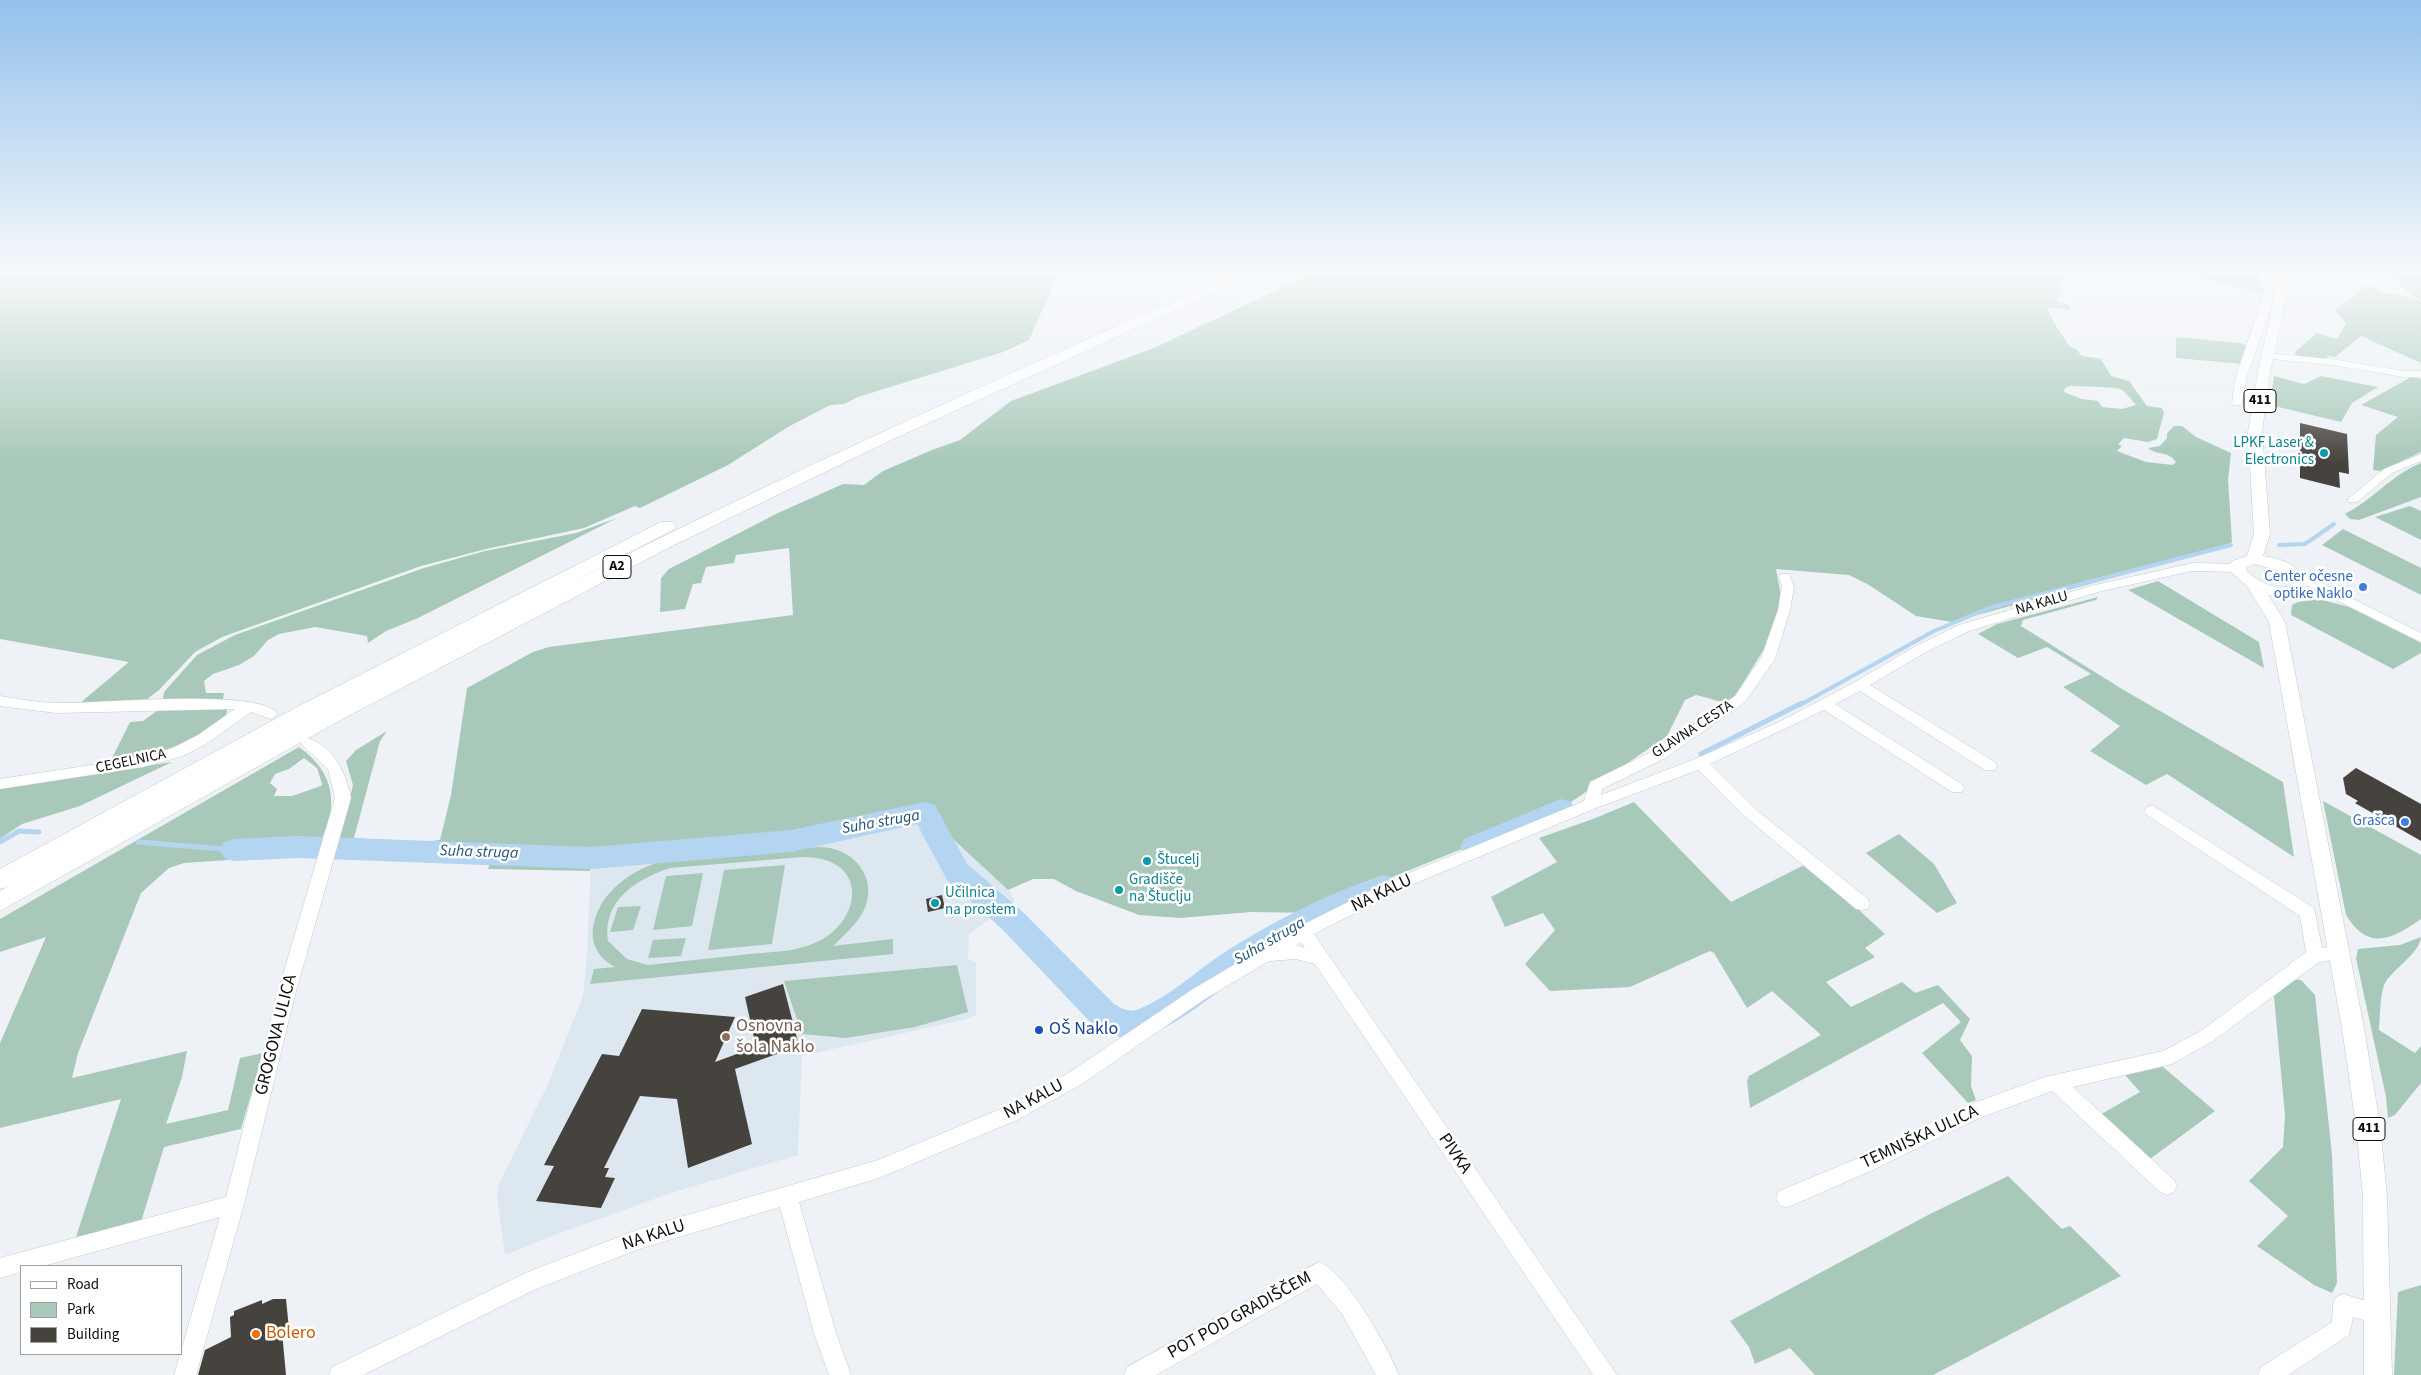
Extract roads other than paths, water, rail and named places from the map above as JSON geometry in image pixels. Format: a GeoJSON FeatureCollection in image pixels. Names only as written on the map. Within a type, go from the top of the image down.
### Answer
{"type":"FeatureCollection","features":[{"type":"Feature","properties":{"kind":"highway","name":"A2"},"geometry":{"type":"LineString","coordinates":[[0,880],[306,711],[648,535],[986,376],[1080,335]]}},
{"type":"Feature","properties":{"kind":"highway","name":"A2"},"geometry":{"type":"LineString","coordinates":[[0,902],[311,727],[664,543],[1002,382],[1108,335]]}},
{"type":"Feature","properties":{"kind":"main road","name":"411"},"geometry":{"type":"LineString","coordinates":[[2254,559],[2262,534],[2255,432],[2268,356],[2269,335]]}},
{"type":"Feature","properties":{"kind":"main road","name":"411"},"geometry":{"type":"LineString","coordinates":[[2262,534],[2277,564]]}},
{"type":"Feature","properties":{"kind":"main road"},"geometry":{"type":"LineString","coordinates":[[2237,568],[2242,561],[2254,559],[2277,564],[2293,574],[2300,585],[2292,591],[2277,622]]}},
{"type":"Feature","properties":{"kind":"main road","name":"411"},"geometry":{"type":"LineString","coordinates":[[2237,568],[2242,576],[2254,585],[2277,622],[2338,953],[2368,1125],[2375,1196],[2378,1375]]}},
{"type":"Feature","properties":{"kind":"main road"},"geometry":{"type":"LineString","coordinates":[[2254,585],[2272,591],[2292,591]]}},
{"type":"Feature","properties":{"kind":"street"},"geometry":{"type":"LineString","coordinates":[[2237,403],[2241,372],[2256,335]]}},
{"type":"Feature","properties":{"kind":"street"},"geometry":{"type":"LineString","coordinates":[[2268,356],[2354,365],[2404,374],[2421,374]]}},
{"type":"Feature","properties":{"kind":"street"},"geometry":{"type":"LineString","coordinates":[[2353,500],[2388,472],[2421,456]]}},
{"type":"Feature","properties":{"kind":"street","name":"NA KALU"},"geometry":{"type":"LineString","coordinates":[[348,1373],[530,1281],[642,1238],[879,1169],[1010,1114],[1076,1078],[1199,994],[1254,961],[1304,932],[1398,884],[1591,804],[1700,763],[1784,725],[1860,685],[1919,650],[1956,632],[2095,588],[2193,567],[2237,568]]}},
{"type":"Feature","properties":{"kind":"street"},"geometry":{"type":"LineString","coordinates":[[2293,574],[2421,638]]}},
{"type":"Feature","properties":{"kind":"street","name":"GLAVNA CESTA"},"geometry":{"type":"LineString","coordinates":[[1591,804],[1595,786],[1660,754],[1740,699],[1768,659],[1784,610],[1788,586],[1785,577]]}},
{"type":"Feature","properties":{"kind":"street"},"geometry":{"type":"LineString","coordinates":[[2292,591],[2347,600]]}},
{"type":"Feature","properties":{"kind":"street"},"geometry":{"type":"LineString","coordinates":[[1860,685],[1990,766]]}},
{"type":"Feature","properties":{"kind":"street"},"geometry":{"type":"LineString","coordinates":[[0,701],[56,708],[205,703],[249,706],[271,714]]}},
{"type":"Feature","properties":{"kind":"street"},"geometry":{"type":"LineString","coordinates":[[1824,704],[1957,788]]}},
{"type":"Feature","properties":{"kind":"street","name":"CEGELNICA"},"geometry":{"type":"LineString","coordinates":[[0,784],[143,762],[178,752],[203,739],[249,706]]}},
{"type":"Feature","properties":{"kind":"street","name":"GROGOVA ULICA"},"geometry":{"type":"LineString","coordinates":[[185,1375],[234,1204],[286,995],[343,798],[339,774],[330,760],[307,743]]}},
{"type":"Feature","properties":{"kind":"street"},"geometry":{"type":"LineString","coordinates":[[1700,763],[1754,816],[1862,904]]}},
{"type":"Feature","properties":{"kind":"street"},"geometry":{"type":"LineString","coordinates":[[2152,811],[2308,913],[2314,955],[2338,953]]}},
{"type":"Feature","properties":{"kind":"street","name":"PIVKA"},"geometry":{"type":"LineString","coordinates":[[1304,932],[1606,1375]]}},
{"type":"Feature","properties":{"kind":"street"},"geometry":{"type":"LineString","coordinates":[[1254,961],[1279,953],[1296,952],[1321,959]]}},
{"type":"Feature","properties":{"kind":"street","name":"TEMNIŠKA ULICA"},"geometry":{"type":"LineString","coordinates":[[1786,1198],[1868,1163],[1970,1113],[2046,1084],[2166,1058],[2207,1036],[2314,955]]}},
{"type":"Feature","properties":{"kind":"street"},"geometry":{"type":"LineString","coordinates":[[2056,1083],[2167,1186]]}},
{"type":"Feature","properties":{"kind":"street"},"geometry":{"type":"LineString","coordinates":[[787,1195],[825,1333],[840,1375]]}},
{"type":"Feature","properties":{"kind":"street"},"geometry":{"type":"LineString","coordinates":[[0,1268],[234,1204]]}},
{"type":"Feature","properties":{"kind":"street","name":"POT POD GRADIŠČEM"},"geometry":{"type":"LineString","coordinates":[[1136,1375],[1319,1272],[1332,1284],[1352,1312],[1388,1375]]}},
{"type":"Feature","properties":{"kind":"street"},"geometry":{"type":"LineString","coordinates":[[2269,1375],[2342,1328],[2343,1304],[2378,1314]]}},
{"type":"Feature","properties":{"kind":"waterway"},"geometry":{"type":"LineString","coordinates":[[2279,545],[2305,544],[2334,524]]}},
{"type":"Feature","properties":{"kind":"waterway"},"geometry":{"type":"LineString","coordinates":[[1800,705],[1934,631],[1989,608],[2231,545]]}},
{"type":"Feature","properties":{"kind":"waterway"},"geometry":{"type":"LineString","coordinates":[[1701,754],[1802,703]]}},
{"type":"Feature","properties":{"kind":"waterway","name":"Suha struga"},"geometry":{"type":"LineString","coordinates":[[1474,847],[1561,809]]}},
{"type":"Feature","properties":{"kind":"waterway","name":"Suha struga"},"geometry":{"type":"LineString","coordinates":[[234,850],[298,847],[591,858],[791,841],[925,812],[957,872],[1013,921],[1103,1014],[1118,1022],[1130,1025],[1148,1019],[1176,1004],[1231,964],[1278,937],[1330,910],[1384,886]]}},
{"type":"Feature","properties":{"kind":"waterway"},"geometry":{"type":"LineString","coordinates":[[0,842],[19,831],[39,832]]}},
{"type":"Feature","properties":{"kind":"waterway"},"geometry":{"type":"LineString","coordinates":[[138,842],[234,850]]}},
{"type":"Feature","properties":{"kind":"place","name":"LPKF Laser & Electronics"},"geometry":{"type":"Point","coordinates":[2324,453]}},
{"type":"Feature","properties":{"kind":"place","name":"Center očesne optike Naklo"},"geometry":{"type":"Point","coordinates":[2363,587]}},
{"type":"Feature","properties":{"kind":"place","name":"Grašca"},"geometry":{"type":"Point","coordinates":[2405,822]}},
{"type":"Feature","properties":{"kind":"place","name":"Štucelj"},"geometry":{"type":"Point","coordinates":[1147,861]}},
{"type":"Feature","properties":{"kind":"place","name":"Gradišče na Štuclju"},"geometry":{"type":"Point","coordinates":[1119,890]}},
{"type":"Feature","properties":{"kind":"place","name":"Učilnica na prostem"},"geometry":{"type":"Point","coordinates":[935,903]}},
{"type":"Feature","properties":{"kind":"place","name":"OŠ Naklo"},"geometry":{"type":"Point","coordinates":[1039,1030]}},
{"type":"Feature","properties":{"kind":"place","name":"Osnovna šola Naklo"},"geometry":{"type":"Point","coordinates":[726,1037]}},
{"type":"Feature","properties":{"kind":"place","name":"Bolero"},"geometry":{"type":"Point","coordinates":[256,1334]}}]}
